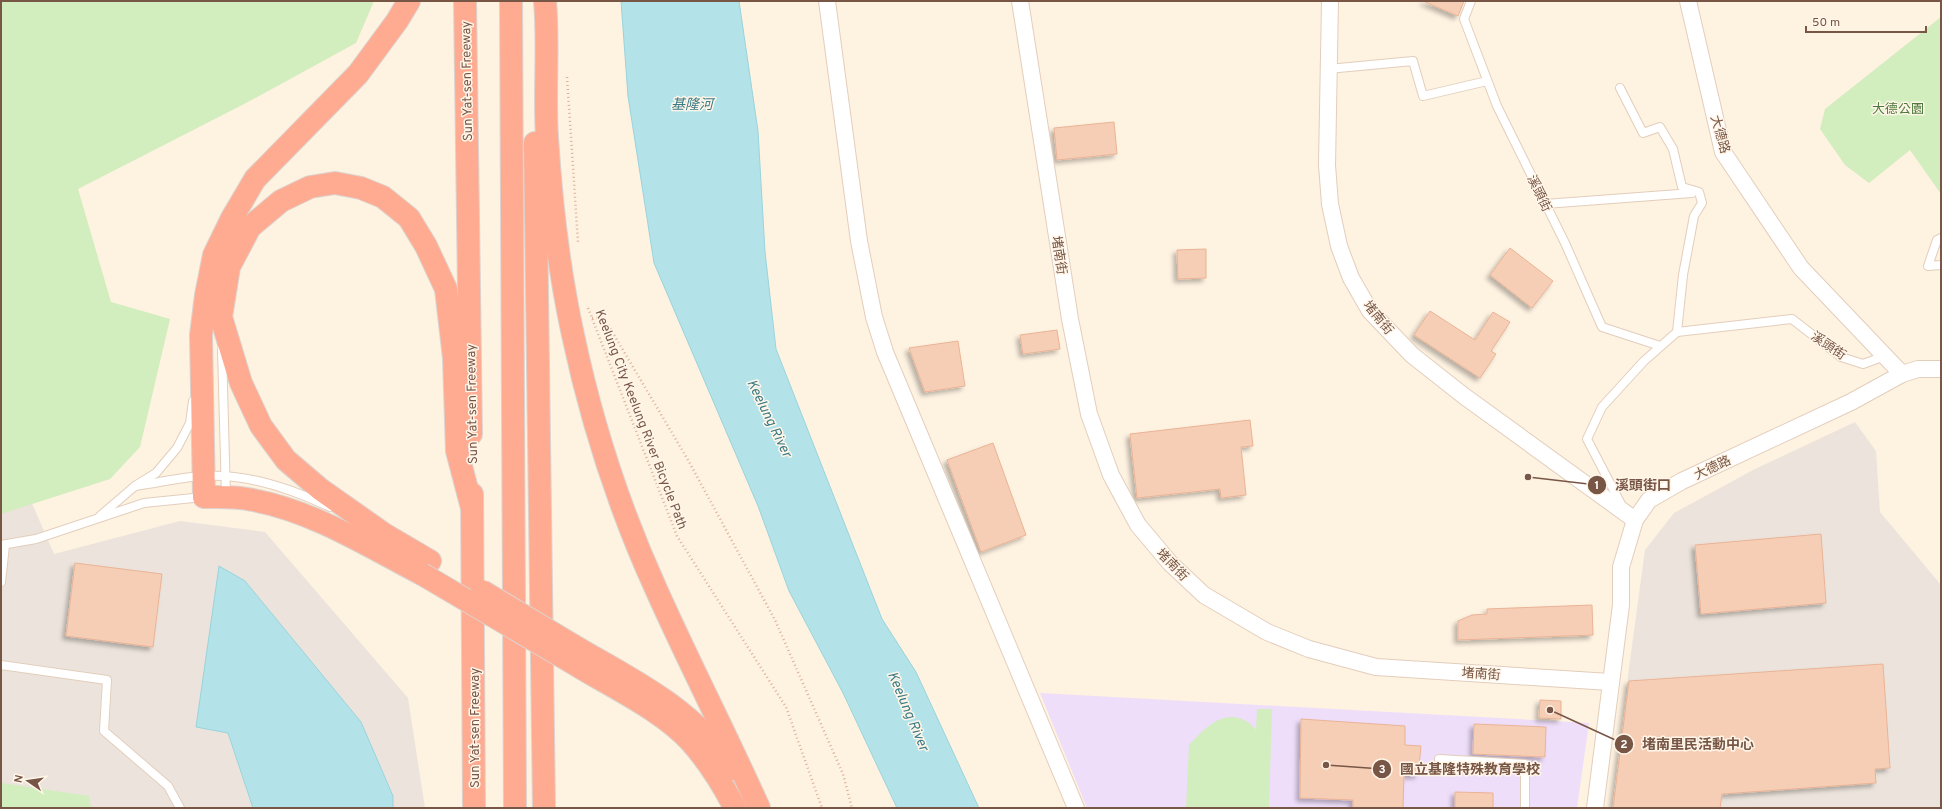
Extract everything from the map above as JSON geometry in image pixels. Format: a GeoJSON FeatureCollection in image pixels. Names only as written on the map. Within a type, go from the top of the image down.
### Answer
{"type":"FeatureCollection","features":[{"type":"Feature","properties":{"kind":"highway"},"geometry":{"type":"LineString","coordinates":[[409,1],[397,21],[358,74],[255,179],[232,218],[214,255],[206,295],[201,335],[204,486],[226,497],[252,500],[294,512],[426,567]]}},
{"type":"Feature","properties":{"kind":"highway","name":"Sun Yat-sen Freeway"},"geometry":{"type":"LineString","coordinates":[[465,1],[472,508],[474,808]]}},
{"type":"Feature","properties":{"kind":"highway"},"geometry":{"type":"LineString","coordinates":[[511,1],[515,808]]}},
{"type":"Feature","properties":{"kind":"highway"},"geometry":{"type":"LineString","coordinates":[[532,1],[544,808]]}},
{"type":"Feature","properties":{"kind":"highway"},"geometry":{"type":"LineString","coordinates":[[545,1],[547,136],[559,248],[573,335],[599,433],[624,508],[655,588],[760,808]]}},
{"type":"Feature","properties":{"kind":"highway"},"geometry":{"type":"LineString","coordinates":[[472,508],[457,450],[454,358],[446,289],[426,246],[409,218],[383,197],[361,188],[335,184],[310,187],[281,201],[250,227],[229,267],[221,317],[242,383],[261,426],[286,460],[320,488],[384,534],[426,567],[582,660],[660,716],[690,741],[713,770],[735,808]]}},
{"type":"Feature","properties":{"kind":"highway"},"geometry":{"type":"LineString","coordinates":[[582,660],[651,690],[702,731],[724,757],[756,808]]}},
{"type":"Feature","properties":{"kind":"street"},"geometry":{"type":"LineString","coordinates":[[827,1],[859,241],[874,317],[888,358],[1076,808]]}},
{"type":"Feature","properties":{"kind":"street","name":"堵南街"},"geometry":{"type":"LineString","coordinates":[[1020,1],[1070,319],[1089,414],[1111,475],[1138,525],[1170,563],[1204,595],[1267,632],[1309,649],[1376,667],[1610,682]]}},
{"type":"Feature","properties":{"kind":"street","name":"堵南街"},"geometry":{"type":"LineString","coordinates":[[1330,1],[1327,165],[1330,204],[1339,246],[1351,278],[1370,311],[1412,355],[1464,396],[1630,516]]}},
{"type":"Feature","properties":{"kind":"street","name":"大德路"},"geometry":{"type":"LineString","coordinates":[[1688,1],[1724,152],[1801,268],[1902,374]]}},
{"type":"Feature","properties":{"kind":"street","name":"大德路"},"geometry":{"type":"LineString","coordinates":[[1610,682],[1621,605],[1621,567],[1630,516],[1649,500],[1682,481],[1851,402],[1902,374],[1918,369],[1941,369]]}},
{"type":"Feature","properties":{"kind":"street"},"geometry":{"type":"LineString","coordinates":[[1595,808],[1610,682]]}},
{"type":"Feature","properties":{"kind":"lane","name":"溪頭街"},"geometry":{"type":"LineString","coordinates":[[1471,1],[1464,19],[1497,106],[1545,204],[1602,327],[1660,346]]}},
{"type":"Feature","properties":{"kind":"lane"},"geometry":{"type":"LineString","coordinates":[[1328,69],[1413,61],[1423,96],[1487,80]]}},
{"type":"Feature","properties":{"kind":"lane"},"geometry":{"type":"LineString","coordinates":[[1620,88],[1643,133],[1660,127],[1673,149],[1682,188],[1699,192]]}},
{"type":"Feature","properties":{"kind":"lane"},"geometry":{"type":"LineString","coordinates":[[1630,516],[1587,439],[1602,407],[1644,362],[1676,332],[1683,275],[1694,216],[1702,203],[1699,192]]}},
{"type":"Feature","properties":{"kind":"lane"},"geometry":{"type":"LineString","coordinates":[[1545,204],[1699,192]]}},
{"type":"Feature","properties":{"kind":"lane"},"geometry":{"type":"LineString","coordinates":[[1941,238],[1937,240],[1928,266],[1941,265]]}},
{"type":"Feature","properties":{"kind":"lane"},"geometry":{"type":"LineString","coordinates":[[221,317],[226,497]]}},
{"type":"Feature","properties":{"kind":"lane","name":"溪頭街"},"geometry":{"type":"LineString","coordinates":[[1676,332],[1792,319],[1841,356],[1863,364],[1885,356]]}},
{"type":"Feature","properties":{"kind":"lane"},"geometry":{"type":"LineString","coordinates":[[100,516],[135,486],[156,473],[173,453],[190,423],[201,335]]}},
{"type":"Feature","properties":{"kind":"lane"},"geometry":{"type":"LineString","coordinates":[[1,582],[3,545],[36,539],[100,516],[204,486],[226,476],[257,480],[316,500],[384,534]]}},
{"type":"Feature","properties":{"kind":"lane"},"geometry":{"type":"LineString","coordinates":[[135,486],[204,486]]}},
{"type":"Feature","properties":{"kind":"lane"},"geometry":{"type":"LineString","coordinates":[[1,665],[107,680],[104,731],[168,786],[180,808]]}},
{"type":"Feature","properties":{"kind":"lane"},"geometry":{"type":"LineString","coordinates":[[1439,758],[1525,764],[1525,808]]}},
{"type":"Feature","properties":{"kind":"path"},"geometry":{"type":"LineString","coordinates":[[566,70],[578,243]]}},
{"type":"Feature","properties":{"kind":"path","name":"Keelung City Keelung River Bicycle Path"},"geometry":{"type":"LineString","coordinates":[[587,304],[677,536],[786,707],[822,808]]}},
{"type":"Feature","properties":{"kind":"path"},"geometry":{"type":"LineString","coordinates":[[592,318],[604,318],[688,460],[771,613],[843,774],[852,808]]}},
{"type":"Feature","properties":{"kind":"shaded area"},"geometry":{"type":"Polygon","coordinates":[[[1855,422],[1876,451],[1880,512],[1941,585],[1941,808],[1616,808],[1628,675],[1645,550],[1674,513],[1753,470],[1855,422]]]}},
{"type":"Feature","properties":{"kind":"shaded area"},"geometry":{"type":"Polygon","coordinates":[[[1,432],[54,554],[180,521],[265,532],[408,698],[425,808],[1,808],[1,432]]]}},
{"type":"Feature","properties":{"kind":"shaded area"},"geometry":{"type":"Polygon","coordinates":[[[1040,693],[1589,723],[1577,808],[1087,808],[1040,693]]]}},
{"type":"Feature","properties":{"kind":"green space"},"geometry":{"type":"Polygon","coordinates":[[[1,1],[374,1],[356,43],[246,103],[78,189],[111,302],[170,319],[140,447],[110,479],[1,514],[1,1]]]}},
{"type":"Feature","properties":{"kind":"green space","name":"大德公園"},"geometry":{"type":"Polygon","coordinates":[[[1941,17],[1941,194],[1910,150],[1869,183],[1845,165],[1820,129],[1825,109],[1941,17]]]}},
{"type":"Feature","properties":{"kind":"green space"},"geometry":{"type":"Polygon","coordinates":[[[1257,709],[1272,709],[1269,808],[1186,808],[1189,745],[1214,722],[1229,717],[1246,721],[1256,730],[1257,709]]]}},
{"type":"Feature","properties":{"kind":"green space"},"geometry":{"type":"Polygon","coordinates":[[[1,783],[89,796],[91,808],[1,808],[1,783]]]}},
{"type":"Feature","properties":{"kind":"water","name":"基隆河"},"geometry":{"type":"Polygon","coordinates":[[[621,1],[739,1],[758,131],[765,252],[776,349],[882,619],[916,672],[979,808],[897,808],[843,693],[789,591],[758,506],[654,263],[628,96],[621,1]]]}},
{"type":"Feature","properties":{"kind":"water"},"geometry":{"type":"Polygon","coordinates":[[[219,566],[245,581],[361,722],[393,796],[393,808],[253,808],[228,733],[196,727],[219,566]]]}},
{"type":"Feature","properties":{"kind":"building"},"geometry":{"type":"Polygon","coordinates":[[[1423,1],[1464,1],[1458,16],[1423,1]]]}},
{"type":"Feature","properties":{"kind":"building"},"geometry":{"type":"Polygon","coordinates":[[[1114,122],[1117,154],[1057,160],[1054,128],[1114,122]]]}},
{"type":"Feature","properties":{"kind":"building"},"geometry":{"type":"Polygon","coordinates":[[[1510,248],[1553,281],[1532,308],[1490,275],[1510,248]]]}},
{"type":"Feature","properties":{"kind":"building"},"geometry":{"type":"Polygon","coordinates":[[[1206,249],[1206,278],[1178,279],[1177,250],[1206,249]]]}},
{"type":"Feature","properties":{"kind":"building"},"geometry":{"type":"Polygon","coordinates":[[[1430,311],[1475,340],[1493,312],[1510,322],[1491,351],[1496,354],[1480,378],[1414,335],[1430,311]]]}},
{"type":"Feature","properties":{"kind":"building"},"geometry":{"type":"Polygon","coordinates":[[[1057,330],[1060,349],[1023,354],[1020,335],[1057,330]]]}},
{"type":"Feature","properties":{"kind":"building"},"geometry":{"type":"Polygon","coordinates":[[[958,341],[965,386],[925,392],[909,348],[958,341]]]}},
{"type":"Feature","properties":{"kind":"building"},"geometry":{"type":"Polygon","coordinates":[[[1250,420],[1253,446],[1241,447],[1246,495],[1221,498],[1220,489],[1137,498],[1130,434],[1250,420]]]}},
{"type":"Feature","properties":{"kind":"building"},"geometry":{"type":"Polygon","coordinates":[[[993,443],[1026,535],[981,552],[947,460],[993,443]]]}},
{"type":"Feature","properties":{"kind":"building"},"geometry":{"type":"Polygon","coordinates":[[[1821,534],[1826,603],[1701,614],[1695,545],[1821,534]]]}},
{"type":"Feature","properties":{"kind":"building"},"geometry":{"type":"Polygon","coordinates":[[[75,563],[162,574],[153,647],[66,636],[75,563]]]}},
{"type":"Feature","properties":{"kind":"building"},"geometry":{"type":"Polygon","coordinates":[[[1592,605],[1593,635],[1458,640],[1458,621],[1472,615],[1487,614],[1487,609],[1592,605]]]}},
{"type":"Feature","properties":{"kind":"building"},"geometry":{"type":"Polygon","coordinates":[[[1883,664],[1890,768],[1875,769],[1876,783],[1722,794],[1720,808],[1613,808],[1629,681],[1883,664]]]}},
{"type":"Feature","properties":{"kind":"building"},"geometry":{"type":"Polygon","coordinates":[[[1540,700],[1561,701],[1561,719],[1539,718],[1540,700]]]}},
{"type":"Feature","properties":{"kind":"building"},"geometry":{"type":"Polygon","coordinates":[[[1301,719],[1405,726],[1405,745],[1421,746],[1418,775],[1404,775],[1403,808],[1353,808],[1353,800],[1300,798],[1301,719]]]}},
{"type":"Feature","properties":{"kind":"building"},"geometry":{"type":"Polygon","coordinates":[[[1474,724],[1546,727],[1545,757],[1473,754],[1474,724]]]}},
{"type":"Feature","properties":{"kind":"building"},"geometry":{"type":"Polygon","coordinates":[[[1455,792],[1493,793],[1493,808],[1455,808],[1455,792]]]}},
{"type":"Feature","properties":{"kind":"place","name":"溪頭街口"},"geometry":{"type":"Point","coordinates":[1528,477]}},
{"type":"Feature","properties":{"kind":"place","name":"堵南里民活動中心"},"geometry":{"type":"Point","coordinates":[1550,710]}},
{"type":"Feature","properties":{"kind":"place","name":"國立基隆特殊教育學校"},"geometry":{"type":"Point","coordinates":[1326,765]}},
{"type":"Feature","properties":{"kind":"water label","name":"Keelung River"},"geometry":{"type":"Point","coordinates":[770,418]}},
{"type":"Feature","properties":{"kind":"water label","name":"Keelung River"},"geometry":{"type":"Point","coordinates":[909,711]}}]}
